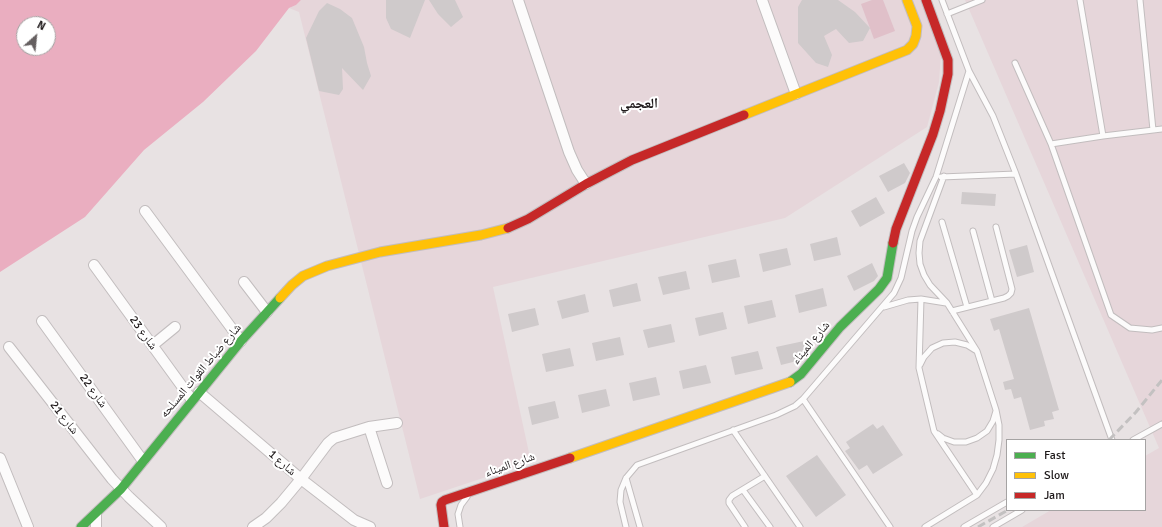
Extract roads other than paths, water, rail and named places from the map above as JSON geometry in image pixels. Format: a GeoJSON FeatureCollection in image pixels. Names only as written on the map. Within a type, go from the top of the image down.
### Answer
{"type":"FeatureCollection","features":[{"type":"Feature","properties":{"kind":"street"},"geometry":{"type":"LineString","coordinates":[[518,0],[569,152],[577,170],[586,184]]}},
{"type":"Feature","properties":{"kind":"street"},"geometry":{"type":"LineString","coordinates":[[762,0],[796,94]]}},
{"type":"Feature","properties":{"kind":"street","name":"شارع ضباط القوات المسلحه"},"geometry":{"type":"LineString","coordinates":[[81,527],[120,489],[241,341],[303,276],[327,266],[380,252],[481,235],[501,230],[528,219],[586,184],[632,160],[907,50],[913,44],[917,26],[907,0]]}},
{"type":"Feature","properties":{"kind":"street","name":"شارع الميناء"},"geometry":{"type":"LineString","coordinates":[[444,527],[441,510],[442,502],[445,500],[790,382],[801,374],[840,327],[879,289],[887,278],[896,229],[933,134],[940,111],[948,74],[948,60],[926,0]]}},
{"type":"Feature","properties":{"kind":"street"},"geometry":{"type":"LineString","coordinates":[[145,211],[241,341]]}},
{"type":"Feature","properties":{"kind":"street","name":"شارع 23"},"geometry":{"type":"LineString","coordinates":[[94,265],[192,400]]}},
{"type":"Feature","properties":{"kind":"street"},"geometry":{"type":"LineString","coordinates":[[244,282],[268,312]]}},
{"type":"Feature","properties":{"kind":"street","name":"شارع 22"},"geometry":{"type":"LineString","coordinates":[[42,321],[143,461]]}},
{"type":"Feature","properties":{"kind":"street"},"geometry":{"type":"LineString","coordinates":[[152,345],[175,327]]}},
{"type":"Feature","properties":{"kind":"street","name":"شارع 21"},"geometry":{"type":"LineString","coordinates":[[9,347],[120,489],[161,527]]}},
{"type":"Feature","properties":{"kind":"street","name":"شارع 1"},"geometry":{"type":"LineString","coordinates":[[199,392],[301,479],[354,520],[370,527]]}},
{"type":"Feature","properties":{"kind":"street"},"geometry":{"type":"LineString","coordinates":[[253,527],[274,510],[301,479],[328,443],[342,435],[369,427],[396,423]]}},
{"type":"Feature","properties":{"kind":"street"},"geometry":{"type":"LineString","coordinates":[[369,427],[387,484]]}},
{"type":"Feature","properties":{"kind":"street"},"geometry":{"type":"LineString","coordinates":[[0,458],[28,527]]}},
{"type":"Feature","properties":{"kind":"street"},"geometry":{"type":"LineString","coordinates":[[96,514],[96,527]]}},
{"type":"Feature","properties":{"kind":"lane"},"geometry":{"type":"LineString","coordinates":[[942,0],[970,71],[993,116],[1016,174],[1112,439]]}},
{"type":"Feature","properties":{"kind":"lane"},"geometry":{"type":"LineString","coordinates":[[947,14],[982,0]]}},
{"type":"Feature","properties":{"kind":"lane"},"geometry":{"type":"LineString","coordinates":[[1080,0],[1102,136]]}},
{"type":"Feature","properties":{"kind":"lane"},"geometry":{"type":"LineString","coordinates":[[1140,0],[1153,130]]}},
{"type":"Feature","properties":{"kind":"lane"},"geometry":{"type":"LineString","coordinates":[[1015,63],[1051,144],[1111,315],[1130,328],[1152,330],[1162,328]]}},
{"type":"Feature","properties":{"kind":"lane"},"geometry":{"type":"LineString","coordinates":[[626,527],[620,502],[621,490],[626,478],[637,465],[786,411],[803,399],[894,293],[901,278],[912,231],[936,177],[970,71]]}},
{"type":"Feature","properties":{"kind":"lane"},"geometry":{"type":"LineString","coordinates":[[1051,144],[1162,129]]}},
{"type":"Feature","properties":{"kind":"lane"},"geometry":{"type":"LineString","coordinates":[[936,177],[1016,174]]}},
{"type":"Feature","properties":{"kind":"lane"},"geometry":{"type":"LineString","coordinates":[[926,527],[977,495],[990,476],[997,455],[999,440],[999,425],[996,410],[977,352],[947,303],[930,285],[924,275],[919,253],[923,230],[944,176]]}},
{"type":"Feature","properties":{"kind":"lane"},"geometry":{"type":"LineString","coordinates":[[942,222],[967,307]]}},
{"type":"Feature","properties":{"kind":"lane"},"geometry":{"type":"LineString","coordinates":[[952,311],[992,301],[1008,296],[1011,293],[1012,289],[996,227]]}},
{"type":"Feature","properties":{"kind":"lane"},"geometry":{"type":"LineString","coordinates":[[973,231],[992,301]]}},
{"type":"Feature","properties":{"kind":"lane"},"geometry":{"type":"LineString","coordinates":[[883,307],[908,300],[921,299],[947,303]]}},
{"type":"Feature","properties":{"kind":"lane"},"geometry":{"type":"LineString","coordinates":[[921,299],[919,368],[934,431],[977,495]]}},
{"type":"Feature","properties":{"kind":"lane"},"geometry":{"type":"LineString","coordinates":[[919,368],[924,357],[932,348],[943,343],[955,342],[967,345],[977,352]]}},
{"type":"Feature","properties":{"kind":"lane"},"geometry":{"type":"LineString","coordinates":[[803,399],[890,527]]}},
{"type":"Feature","properties":{"kind":"lane"},"geometry":{"type":"LineString","coordinates":[[934,431],[943,438],[954,442],[966,442],[977,438],[987,431],[993,421],[996,410]]}},
{"type":"Feature","properties":{"kind":"lane"},"geometry":{"type":"LineString","coordinates":[[1135,439],[1162,424]]}},
{"type":"Feature","properties":{"kind":"lane"},"geometry":{"type":"LineString","coordinates":[[733,430],[800,527]]}},
{"type":"Feature","properties":{"kind":"lane"},"geometry":{"type":"LineString","coordinates":[[745,527],[729,503],[730,498],[765,476]]}},
{"type":"Feature","properties":{"kind":"lane"},"geometry":{"type":"LineString","coordinates":[[626,478],[640,527]]}},
{"type":"Feature","properties":{"kind":"lane"},"geometry":{"type":"LineString","coordinates":[[743,490],[770,527]]}},
{"type":"Feature","properties":{"kind":"lane"},"geometry":{"type":"LineString","coordinates":[[460,527],[458,514],[461,505],[466,497],[473,491]]}},
{"type":"Feature","properties":{"kind":"lane"},"geometry":{"type":"LineString","coordinates":[[964,527],[1006,503]]}},
{"type":"Feature","properties":{"kind":"lane"},"geometry":{"type":"LineString","coordinates":[[993,527],[1020,511]]}},
{"type":"Feature","properties":{"kind":"railway"},"geometry":{"type":"LineString","coordinates":[[1110,439],[1136,412],[1162,380]]}},
{"type":"Feature","properties":{"kind":"railway"},"geometry":{"type":"LineString","coordinates":[[978,527],[1006,511]]}},
{"type":"Feature","properties":{"kind":"district","name":"العجمي"},"geometry":{"type":"Point","coordinates":[639,104]}}]}
